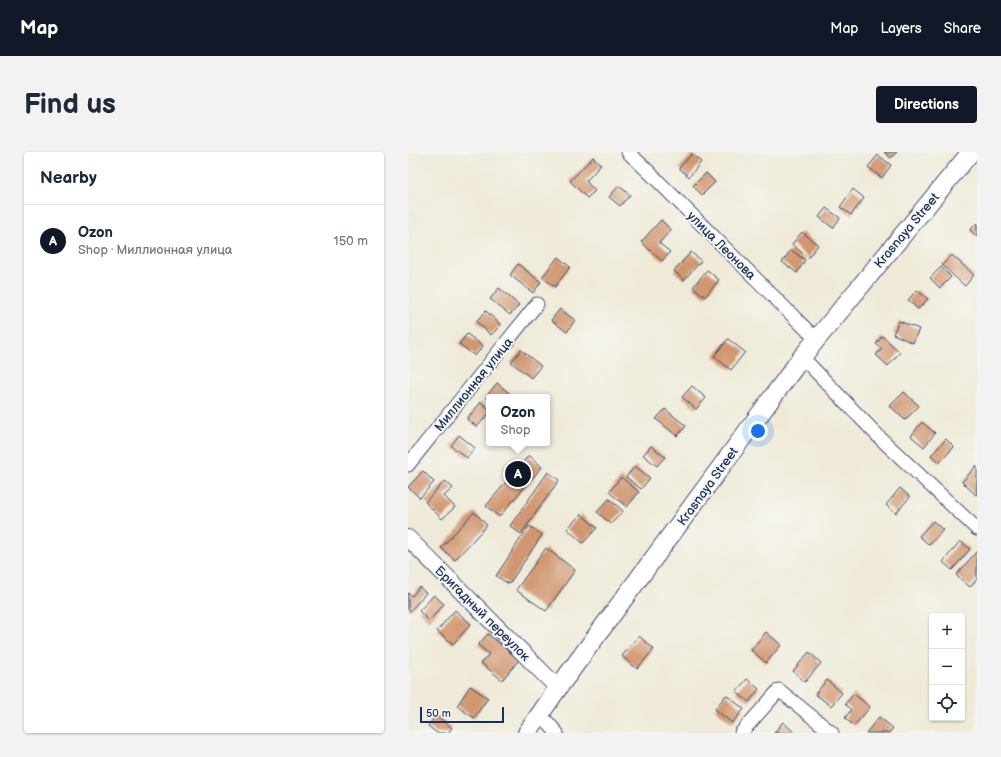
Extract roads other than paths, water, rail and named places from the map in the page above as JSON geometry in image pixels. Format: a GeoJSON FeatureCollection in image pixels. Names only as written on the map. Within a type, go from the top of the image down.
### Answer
{"type":"FeatureCollection","features":[{"type":"Feature","properties":{"kind":"main road","name":"Krasnaya Street"},"geometry":{"type":"LineString","coordinates":[[527,733],[558,688],[802,357],[971,152]]}},
{"type":"Feature","properties":{"kind":"street","name":"улица Леонова"},"geometry":{"type":"LineString","coordinates":[[628,152],[816,339]]}},
{"type":"Feature","properties":{"kind":"street","name":"Миллионная улица"},"geometry":{"type":"LineString","coordinates":[[408,465],[537,304]]}},
{"type":"Feature","properties":{"kind":"street"},"geometry":{"type":"LineString","coordinates":[[802,357],[880,438],[977,529]]}},
{"type":"Feature","properties":{"kind":"street","name":"Бригадный переулок"},"geometry":{"type":"LineString","coordinates":[[410,544],[558,688]]}},
{"type":"Feature","properties":{"kind":"street"},"geometry":{"type":"LineString","coordinates":[[741,733],[779,690],[832,733]]}},
{"type":"Feature","properties":{"kind":"street"},"geometry":{"type":"LineString","coordinates":[[540,714],[557,733]]}},
{"type":"Feature","properties":{"kind":"place","name":"Ozon"},"geometry":{"type":"Point","coordinates":[518,474]}}]}
